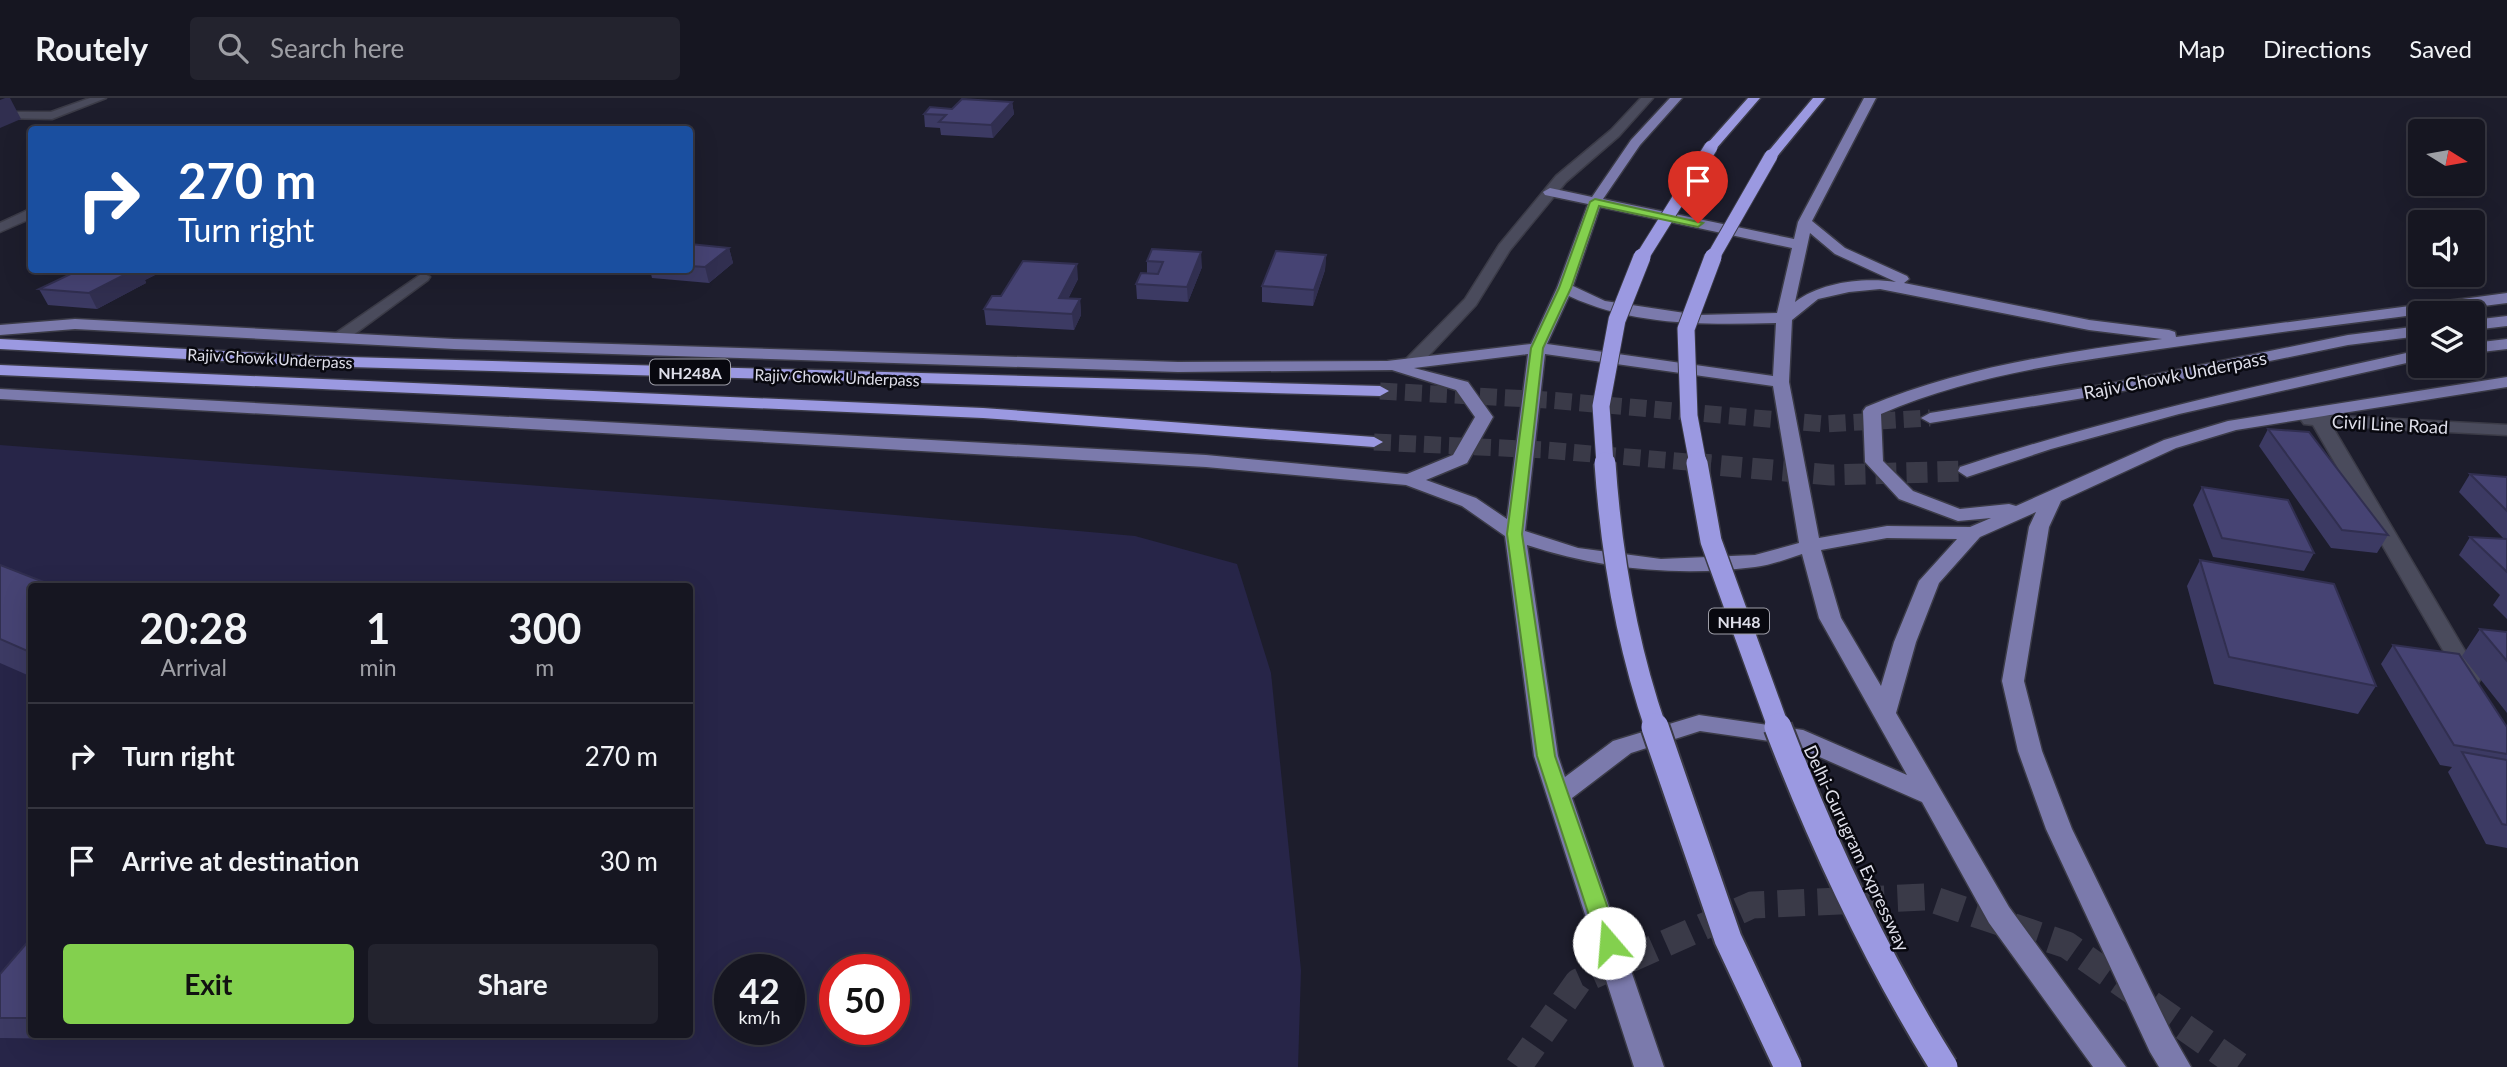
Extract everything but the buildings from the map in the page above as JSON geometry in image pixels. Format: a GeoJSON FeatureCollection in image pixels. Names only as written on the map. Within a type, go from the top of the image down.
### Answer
{"type":"FeatureCollection","features":[{"type":"Feature","properties":{"kind":"highway"},"geometry":{"type":"LineString","coordinates":[[1754,98],[1712,147],[1641,258],[1617,320],[1601,406],[1609,519],[1641,685],[1728,939],[1788,1067]]}},
{"type":"Feature","properties":{"kind":"highway","name":"Delhi-Gurugram Expressway"},"geometry":{"type":"LineString","coordinates":[[1819,98],[1771,156],[1707,268],[1686,329],[1689,416],[1711,541],[1809,807],[1905,1004],[1944,1067]]}},
{"type":"Feature","properties":{"kind":"highway","name":"Rajiv Chowk Underpass"},"geometry":{"type":"LineString","coordinates":[[0,344],[314,361],[1380,391]]}},
{"type":"Feature","properties":{"kind":"highway","name":"Rajiv Chowk Underpass"},"geometry":{"type":"LineString","coordinates":[[0,370],[983,413],[1374,442]]}},
{"type":"Feature","properties":{"kind":"main road"},"geometry":{"type":"LineString","coordinates":[[1649,1067],[1546,756],[1515,534],[1537,348],[1565,288],[1595,202],[1635,143],[1676,98]]}},
{"type":"Feature","properties":{"kind":"main road"},"geometry":{"type":"LineString","coordinates":[[1870,98],[1805,222],[1784,318],[1781,382],[1810,546],[1830,618],[1998,915],[2111,1067]]}},
{"type":"Feature","properties":{"kind":"main road"},"geometry":{"type":"LineString","coordinates":[[1550,192],[1800,245]]}},
{"type":"Feature","properties":{"kind":"main road"},"geometry":{"type":"LineString","coordinates":[[1805,222],[1840,251],[1890,276],[2009,309]]}},
{"type":"Feature","properties":{"kind":"main road"},"geometry":{"type":"LineString","coordinates":[[1565,288],[1601,305],[1698,320],[1784,318],[1813,296],[1849,287],[1880,284],[1921,289],[2089,325],[2159,335],[2216,336]]}},
{"type":"Feature","properties":{"kind":"main road"},"geometry":{"type":"LineString","coordinates":[[2024,508],[1958,515],[1906,495],[1874,462],[1872,411],[1910,393],[1992,369],[2507,298]]}},
{"type":"Feature","properties":{"kind":"main road"},"geometry":{"type":"LineString","coordinates":[[2485,324],[2507,321]]}},
{"type":"Feature","properties":{"kind":"main road"},"geometry":{"type":"LineString","coordinates":[[0,330],[75,324],[339,338],[1178,367],[1387,366],[1537,348],[1781,382]]}},
{"type":"Feature","properties":{"kind":"main road","name":"Rajiv Chowk Underpass"},"geometry":{"type":"LineString","coordinates":[[1930,418],[2108,389],[2348,340],[2408,332]]}},
{"type":"Feature","properties":{"kind":"main road"},"geometry":{"type":"LineString","coordinates":[[2485,347],[2507,344]]}},
{"type":"Feature","properties":{"kind":"main road","name":"Rajiv Chowk Underpass"},"geometry":{"type":"LineString","coordinates":[[1967,471],[2045,445],[2176,409],[2408,358]]}},
{"type":"Feature","properties":{"kind":"main road"},"geometry":{"type":"LineString","coordinates":[[1387,366],[1462,386],[1484,417],[1460,459],[1409,480]]}},
{"type":"Feature","properties":{"kind":"main road"},"geometry":{"type":"LineString","coordinates":[[1884,714],[1905,642],[1929,581],[1973,533],[2170,444],[2234,425],[2507,382]]}},
{"type":"Feature","properties":{"kind":"main road"},"geometry":{"type":"LineString","coordinates":[[0,394],[1192,461],[1409,480],[1469,502],[1515,534],[1575,554],[1661,565],[1756,561],[1810,546],[1887,532],[1973,533]]}},
{"type":"Feature","properties":{"kind":"main road"},"geometry":{"type":"LineString","coordinates":[[2053,496],[2039,527],[2013,681],[2030,751],[2059,829],[2161,1042],[2176,1067]]}},
{"type":"Feature","properties":{"kind":"main road"},"geometry":{"type":"LineString","coordinates":[[1560,793],[1622,747],[1699,723],[1794,736],[1931,796]]}},
{"type":"Feature","properties":{"kind":"street"},"geometry":{"type":"LineString","coordinates":[[0,115],[51,116],[100,98]]}},
{"type":"Feature","properties":{"kind":"street"},"geometry":{"type":"LineString","coordinates":[[1412,363],[1471,302],[1504,248],[1550,192],[1647,98]]}},
{"type":"Feature","properties":{"kind":"street"},"geometry":{"type":"LineString","coordinates":[[0,228],[28,214]]}},
{"type":"Feature","properties":{"kind":"street"},"geometry":{"type":"LineString","coordinates":[[339,338],[423,277]]}},
{"type":"Feature","properties":{"kind":"street","name":"Civil Line Road"},"geometry":{"type":"LineString","coordinates":[[2273,418],[2504,432]]}},
{"type":"Feature","properties":{"kind":"street"},"geometry":{"type":"LineString","coordinates":[[2319,420],[2475,688]]}},
{"type":"Feature","properties":{"kind":"shaded area"},"geometry":{"type":"Polygon","coordinates":[[[0,445],[724,500],[1135,536],[1237,564],[1271,673],[1301,970],[1298,1067],[0,1067],[0,445]]]}},
{"type":"Feature","properties":{"kind":"tunnel"},"geometry":{"type":"LineString","coordinates":[[1380,391],[1548,400],[1825,424],[1930,418]]}},
{"type":"Feature","properties":{"kind":"tunnel"},"geometry":{"type":"LineString","coordinates":[[1374,442],[1545,450],[1711,464]]}},
{"type":"Feature","properties":{"kind":"tunnel"},"geometry":{"type":"LineString","coordinates":[[1690,463],[1831,475],[1967,471]]}},
{"type":"Feature","properties":{"kind":"tunnel"},"geometry":{"type":"LineString","coordinates":[[1518,1067],[1578,982],[1752,905],[1926,897],[2067,945],[2241,1067]]}},
{"type":"Feature","properties":{"kind":"route"},"geometry":{"type":"LineString","coordinates":[[1609,943],[1546,756],[1515,534],[1537,348],[1565,288],[1595,202],[1698,223]]}}]}
